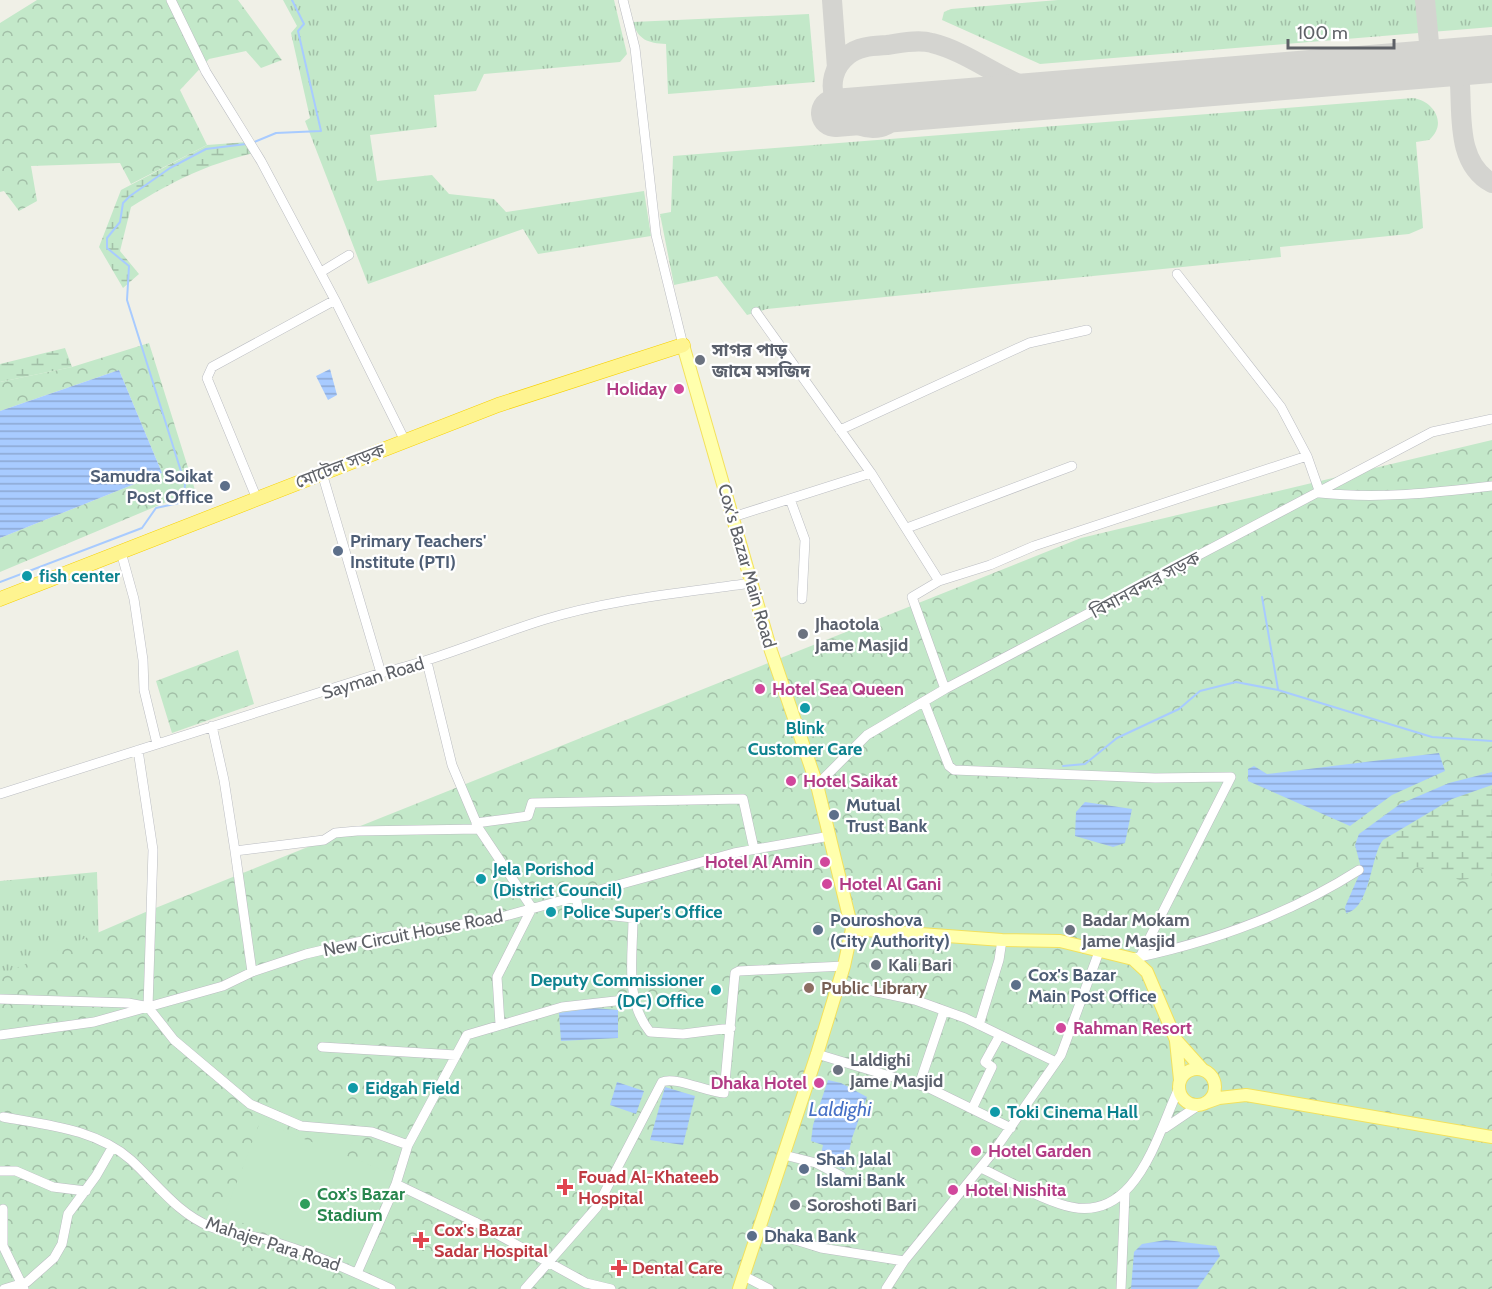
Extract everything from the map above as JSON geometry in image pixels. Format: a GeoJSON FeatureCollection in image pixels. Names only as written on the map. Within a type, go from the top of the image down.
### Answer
{"type":"FeatureCollection","features":[{"type":"Feature","properties":{"kind":"highway","name":"মোটেল সড়ক"},"geometry":{"type":"LineString","coordinates":[[0,599],[498,405],[683,345]]}},
{"type":"Feature","properties":{"kind":"main road","name":"Cox's Bazar Main Road"},"geometry":{"type":"LineString","coordinates":[[683,345],[771,651],[817,785],[852,929]]}},
{"type":"Feature","properties":{"kind":"main road"},"geometry":{"type":"LineString","coordinates":[[739,1289],[839,984],[852,929],[1002,940],[1060,940],[1136,958],[1147,972],[1176,1040],[1180,1084],[1187,1102],[1202,1104],[1219,1098],[1246,1095]]}},
{"type":"Feature","properties":{"kind":"main road"},"geometry":{"type":"LineString","coordinates":[[1176,1040],[1206,1072],[1222,1084],[1246,1095],[1492,1137]]}},
{"type":"Feature","properties":{"kind":"main road"},"geometry":{"type":"LineString","coordinates":[[1180,1084],[1192,1070],[1206,1072]]}},
{"type":"Feature","properties":{"kind":"main road"},"geometry":{"type":"LineString","coordinates":[[1202,1104],[1214,1089],[1206,1072]]}},
{"type":"Feature","properties":{"kind":"street"},"geometry":{"type":"LineString","coordinates":[[171,0],[206,72],[261,161],[321,272],[405,441]]}},
{"type":"Feature","properties":{"kind":"street"},"geometry":{"type":"LineString","coordinates":[[623,0],[635,48],[656,235],[683,345]]}},
{"type":"Feature","properties":{"kind":"street"},"geometry":{"type":"LineString","coordinates":[[321,272],[349,255]]}},
{"type":"Feature","properties":{"kind":"street"},"geometry":{"type":"LineString","coordinates":[[1177,274],[1281,407],[1307,456],[1320,493],[1355,497],[1411,495],[1492,486]]}},
{"type":"Feature","properties":{"kind":"street"},"geometry":{"type":"LineString","coordinates":[[257,499],[207,378],[208,372],[335,300]]}},
{"type":"Feature","properties":{"kind":"street"},"geometry":{"type":"LineString","coordinates":[[756,312],[871,473],[908,528],[939,581]]}},
{"type":"Feature","properties":{"kind":"street"},"geometry":{"type":"LineString","coordinates":[[840,430],[1029,343],[1087,330]]}},
{"type":"Feature","properties":{"kind":"street","name":"বিমানবন্দর সড়ক"},"geometry":{"type":"LineString","coordinates":[[817,785],[867,735],[945,689],[1432,432],[1492,419]]}},
{"type":"Feature","properties":{"kind":"street"},"geometry":{"type":"LineString","coordinates":[[945,689],[912,597],[939,581],[990,565],[1034,546],[1307,456]]}},
{"type":"Feature","properties":{"kind":"street"},"geometry":{"type":"LineString","coordinates":[[908,528],[1072,466]]}},
{"type":"Feature","properties":{"kind":"street"},"geometry":{"type":"LineString","coordinates":[[322,473],[381,672]]}},
{"type":"Feature","properties":{"kind":"street"},"geometry":{"type":"LineString","coordinates":[[733,517],[871,473]]}},
{"type":"Feature","properties":{"kind":"street"},"geometry":{"type":"LineString","coordinates":[[790,499],[805,540],[802,599]]}},
{"type":"Feature","properties":{"kind":"street"},"geometry":{"type":"LineString","coordinates":[[121,552],[134,599],[143,660],[144,690],[157,744]]}},
{"type":"Feature","properties":{"kind":"street","name":"Sayman Road"},"geometry":{"type":"LineString","coordinates":[[0,794],[381,672],[427,662],[555,617],[619,602],[751,583]]}},
{"type":"Feature","properties":{"kind":"street"},"geometry":{"type":"LineString","coordinates":[[427,662],[452,765],[478,826],[532,908],[497,977],[500,1024]]}},
{"type":"Feature","properties":{"kind":"street"},"geometry":{"type":"LineString","coordinates":[[924,702],[949,766],[954,770],[1155,778],[1231,777],[1136,958]]}},
{"type":"Feature","properties":{"kind":"street"},"geometry":{"type":"LineString","coordinates":[[212,726],[224,780],[252,972]]}},
{"type":"Feature","properties":{"kind":"street"},"geometry":{"type":"LineString","coordinates":[[138,750],[153,850],[148,1007],[174,1040],[250,1104],[301,1126],[372,1132],[408,1145]]}},
{"type":"Feature","properties":{"kind":"street"},"geometry":{"type":"LineString","coordinates":[[235,851],[324,840],[335,833],[478,826],[528,816],[532,803],[743,799],[754,849]]}},
{"type":"Feature","properties":{"kind":"street","name":"New Circuit House Road"},"geometry":{"type":"LineString","coordinates":[[0,1035],[94,1022],[223,986],[252,972],[337,946],[498,918],[754,849],[830,836]]}},
{"type":"Feature","properties":{"kind":"street"},"geometry":{"type":"LineString","coordinates":[[1136,958],[1222,936],[1290,909],[1359,870]]}},
{"type":"Feature","properties":{"kind":"street"},"geometry":{"type":"LineString","coordinates":[[576,897],[579,912],[633,918],[633,999],[640,1017],[650,1032],[683,1034],[731,1028]]}},
{"type":"Feature","properties":{"kind":"street"},"geometry":{"type":"LineString","coordinates":[[979,1025],[994,979],[1002,940]]}},
{"type":"Feature","properties":{"kind":"street"},"geometry":{"type":"LineString","coordinates":[[886,1289],[904,1261],[1011,1128],[1056,1062],[1100,949]]}},
{"type":"Feature","properties":{"kind":"street"},"geometry":{"type":"LineString","coordinates":[[525,1289],[597,1207],[662,1082],[669,1079],[711,1092],[724,1093],[734,979],[739,971],[844,966]]}},
{"type":"Feature","properties":{"kind":"street"},"geometry":{"type":"LineString","coordinates":[[839,984],[915,1000],[979,1025],[1056,1062]]}},
{"type":"Feature","properties":{"kind":"street"},"geometry":{"type":"LineString","coordinates":[[0,999],[128,1003],[148,1007]]}},
{"type":"Feature","properties":{"kind":"street"},"geometry":{"type":"LineString","coordinates":[[357,1273],[396,1184],[408,1145],[467,1035],[562,1007],[633,999]]}},
{"type":"Feature","properties":{"kind":"street"},"geometry":{"type":"LineString","coordinates":[[919,1085],[944,1011]]}},
{"type":"Feature","properties":{"kind":"street"},"geometry":{"type":"LineString","coordinates":[[972,1109],[992,1067],[985,1062],[1000,1035]]}},
{"type":"Feature","properties":{"kind":"street"},"geometry":{"type":"LineString","coordinates":[[322,1047],[456,1055]]}},
{"type":"Feature","properties":{"kind":"street"},"geometry":{"type":"LineString","coordinates":[[817,1054],[919,1085],[1011,1128]]}},
{"type":"Feature","properties":{"kind":"street"},"geometry":{"type":"LineString","coordinates":[[981,1168],[1068,1206],[1098,1206],[1125,1193],[1138,1176],[1161,1132],[1180,1084]]}},
{"type":"Feature","properties":{"kind":"street"},"geometry":{"type":"LineString","coordinates":[[1161,1132],[1176,1118],[1202,1104]]}},
{"type":"Feature","properties":{"kind":"street","name":"Mahajer Para Road"},"geometry":{"type":"LineString","coordinates":[[3,1117],[72,1129],[112,1148],[129,1159],[185,1213],[212,1227],[265,1239],[357,1273],[391,1289]]}},
{"type":"Feature","properties":{"kind":"street"},"geometry":{"type":"LineString","coordinates":[[4,1289],[23,1287],[54,1258],[62,1244],[68,1214],[86,1191],[112,1148]]}},
{"type":"Feature","properties":{"kind":"street"},"geometry":{"type":"LineString","coordinates":[[784,1155],[816,1163],[841,1176]]}},
{"type":"Feature","properties":{"kind":"street"},"geometry":{"type":"LineString","coordinates":[[0,1172],[16,1171],[53,1187],[86,1191]]}},
{"type":"Feature","properties":{"kind":"street"},"geometry":{"type":"LineString","coordinates":[[396,1184],[475,1222],[586,1283],[611,1289]]}},
{"type":"Feature","properties":{"kind":"street"},"geometry":{"type":"LineString","coordinates":[[1121,1289],[1125,1193]]}},
{"type":"Feature","properties":{"kind":"street"},"geometry":{"type":"LineString","coordinates":[[3,1209],[3,1246],[23,1287]]}},
{"type":"Feature","properties":{"kind":"street"},"geometry":{"type":"LineString","coordinates":[[760,1229],[821,1248],[904,1261]]}},
{"type":"Feature","properties":{"kind":"street"},"geometry":{"type":"LineString","coordinates":[[744,1276],[769,1289]]}},
{"type":"Feature","properties":{"kind":"green space"},"geometry":{"type":"Polygon","coordinates":[[[37,0],[238,0],[282,60],[261,68],[246,51],[209,59],[180,90],[207,145],[131,184],[120,163],[31,166],[37,201],[19,211],[4,191],[0,192],[0,23],[37,0]]]}},
{"type":"Feature","properties":{"kind":"green space"},"geometry":{"type":"Polygon","coordinates":[[[283,0],[614,0],[627,54],[620,62],[484,74],[476,91],[434,95],[437,127],[370,135],[377,181],[432,175],[449,194],[494,199],[506,212],[644,191],[651,236],[538,254],[523,229],[368,284],[305,121],[310,118],[291,33],[297,26],[283,0]]]}},
{"type":"Feature","properties":{"kind":"green space"},"geometry":{"type":"Polygon","coordinates":[[[1058,0],[1492,0],[1492,27],[1040,64],[942,20],[944,12],[951,9],[1058,0]]]}},
{"type":"Feature","properties":{"kind":"green space"},"geometry":{"type":"Polygon","coordinates":[[[809,14],[815,82],[668,94],[666,44],[654,43],[641,37],[633,22],[809,14]]]}},
{"type":"Feature","properties":{"kind":"green space"},"geometry":{"type":"Polygon","coordinates":[[[1413,98],[1432,108],[1438,120],[1435,134],[1429,140],[1416,142],[1423,228],[1409,234],[1280,247],[1281,257],[767,309],[747,315],[717,276],[674,285],[660,214],[671,212],[673,156],[1413,98]]]}},
{"type":"Feature","properties":{"kind":"green space"},"geometry":{"type":"Polygon","coordinates":[[[247,142],[253,153],[190,175],[131,207],[120,251],[139,274],[123,288],[99,247],[121,190],[207,145],[247,142]]]}},
{"type":"Feature","properties":{"kind":"green space"},"geometry":{"type":"Polygon","coordinates":[[[149,343],[195,490],[0,572],[0,538],[162,473],[119,370],[0,411],[0,382],[72,367],[149,343]]]}},
{"type":"Feature","properties":{"kind":"green space"},"geometry":{"type":"Polygon","coordinates":[[[65,348],[72,367],[0,382],[0,364],[65,348]]]}},
{"type":"Feature","properties":{"kind":"green space"},"geometry":{"type":"Polygon","coordinates":[[[1492,440],[1492,1289],[0,1289],[0,975],[148,911],[1081,538],[1492,440]]]}},
{"type":"Feature","properties":{"kind":"green space"},"geometry":{"type":"Polygon","coordinates":[[[238,650],[254,704],[172,733],[156,681],[238,650]]]}},
{"type":"Feature","properties":{"kind":"green space"},"geometry":{"type":"Polygon","coordinates":[[[1492,772],[1492,876],[1460,880],[1375,855],[1370,879],[1358,905],[1346,913],[1345,907],[1359,875],[1360,864],[1355,845],[1359,834],[1400,804],[1449,783],[1492,772]]]}},
{"type":"Feature","properties":{"kind":"green space"},"geometry":{"type":"Polygon","coordinates":[[[97,872],[100,989],[0,987],[0,881],[97,872]]]}},
{"type":"Feature","properties":{"kind":"green space","name":"Cox's Bazar Stadium"},"geometry":{"type":"Polygon","coordinates":[[[260,1122],[317,1144],[323,1129],[353,1140],[347,1156],[393,1174],[357,1267],[224,1216],[260,1122]]]}},
{"type":"Feature","properties":{"kind":"water"},"geometry":{"type":"Polygon","coordinates":[[[330,369],[337,395],[328,400],[316,376],[330,369]]]}},
{"type":"Feature","properties":{"kind":"water"},"geometry":{"type":"Polygon","coordinates":[[[119,370],[162,473],[0,538],[0,411],[119,370]]]}},
{"type":"Feature","properties":{"kind":"water"},"geometry":{"type":"Polygon","coordinates":[[[1439,753],[1445,771],[1392,795],[1350,826],[1248,781],[1248,769],[1254,766],[1267,774],[1439,753]]]}},
{"type":"Feature","properties":{"kind":"water"},"geometry":{"type":"Polygon","coordinates":[[[1492,772],[1492,785],[1452,799],[1383,840],[1360,902],[1354,910],[1346,913],[1345,907],[1359,875],[1360,864],[1355,845],[1359,834],[1400,804],[1449,783],[1492,772]]]}},
{"type":"Feature","properties":{"kind":"water"},"geometry":{"type":"Polygon","coordinates":[[[1085,802],[1132,809],[1125,843],[1113,847],[1075,836],[1076,812],[1085,802]]]}},
{"type":"Feature","properties":{"kind":"water"},"geometry":{"type":"Polygon","coordinates":[[[593,1008],[618,1010],[618,1038],[561,1041],[559,1013],[593,1008]]]}},
{"type":"Feature","properties":{"kind":"water","name":"Laldighi"},"geometry":{"type":"Polygon","coordinates":[[[828,1080],[841,1083],[867,1097],[852,1138],[845,1169],[819,1162],[823,1145],[811,1141],[813,1125],[828,1080]]]}},
{"type":"Feature","properties":{"kind":"water"},"geometry":{"type":"Polygon","coordinates":[[[617,1082],[644,1091],[636,1114],[610,1105],[617,1082]]]}},
{"type":"Feature","properties":{"kind":"water"},"geometry":{"type":"Polygon","coordinates":[[[665,1087],[695,1096],[683,1145],[650,1140],[665,1087]]]}},
{"type":"Feature","properties":{"kind":"water"},"geometry":{"type":"Polygon","coordinates":[[[1166,1240],[1216,1246],[1220,1256],[1197,1289],[1131,1289],[1134,1252],[1142,1244],[1166,1240]]]}},
{"type":"Feature","properties":{"kind":"waterway"},"geometry":{"type":"LineString","coordinates":[[252,143],[276,133],[321,131],[298,31],[304,24],[292,0]]}},
{"type":"Feature","properties":{"kind":"waterway"},"geometry":{"type":"LineString","coordinates":[[0,582],[142,528],[156,508],[179,503],[184,495],[185,484],[127,300],[129,266],[107,248],[107,238],[120,222],[123,203],[170,168],[206,149],[246,144]]}},
{"type":"Feature","properties":{"kind":"waterway"},"geometry":{"type":"LineString","coordinates":[[1262,597],[1278,689]]}},
{"type":"Feature","properties":{"kind":"waterway"},"geometry":{"type":"LineString","coordinates":[[1063,766],[1085,764],[1117,738],[1179,709],[1200,691],[1236,682],[1278,690],[1432,737],[1492,741]]}},
{"type":"Feature","properties":{"kind":"taxiway"},"geometry":{"type":"LineString","coordinates":[[832,0],[837,68]]}},
{"type":"Feature","properties":{"kind":"taxiway"},"geometry":{"type":"LineString","coordinates":[[1425,0],[1431,64]]}},
{"type":"Feature","properties":{"kind":"taxiway"},"geometry":{"type":"LineString","coordinates":[[917,106],[880,127],[860,126],[840,111],[835,100],[834,76],[839,65],[848,55],[861,48],[921,41],[964,55],[1025,87],[1058,95]]}},
{"type":"Feature","properties":{"kind":"taxiway"},"geometry":{"type":"LineString","coordinates":[[1436,64],[1453,70],[1460,84],[1464,69],[1477,60]]}},
{"type":"Feature","properties":{"kind":"taxiway"},"geometry":{"type":"LineString","coordinates":[[1460,84],[1462,125],[1467,152],[1481,175],[1492,183]]}},
{"type":"Feature","properties":{"kind":"runway"},"geometry":{"type":"LineString","coordinates":[[835,113],[1492,59]]}},
{"type":"Feature","properties":{"kind":"place","name":"সাগর পাড় জামে মসজিদ"},"geometry":{"type":"Point","coordinates":[700,360]}},
{"type":"Feature","properties":{"kind":"place","name":"Holiday"},"geometry":{"type":"Point","coordinates":[679,389]}},
{"type":"Feature","properties":{"kind":"place","name":"Samudra Soikat Post Office"},"geometry":{"type":"Point","coordinates":[225,486]}},
{"type":"Feature","properties":{"kind":"place","name":"Primary Teachers' Institute (PTI)"},"geometry":{"type":"Point","coordinates":[338,551]}},
{"type":"Feature","properties":{"kind":"place","name":"fish center"},"geometry":{"type":"Point","coordinates":[27,576]}},
{"type":"Feature","properties":{"kind":"place","name":"Jhaotola Jame Masjid"},"geometry":{"type":"Point","coordinates":[803,634]}},
{"type":"Feature","properties":{"kind":"place","name":"Hotel Sea Queen"},"geometry":{"type":"Point","coordinates":[760,689]}},
{"type":"Feature","properties":{"kind":"place","name":"Blink Customer Care"},"geometry":{"type":"Point","coordinates":[805,708]}},
{"type":"Feature","properties":{"kind":"place","name":"Hotel Saikat"},"geometry":{"type":"Point","coordinates":[791,781]}},
{"type":"Feature","properties":{"kind":"place","name":"Mutual Trust Bank"},"geometry":{"type":"Point","coordinates":[834,815]}},
{"type":"Feature","properties":{"kind":"place","name":"Hotel Al Amin"},"geometry":{"type":"Point","coordinates":[825,862]}},
{"type":"Feature","properties":{"kind":"place","name":"Jela Porishod (District Council)"},"geometry":{"type":"Point","coordinates":[481,879]}},
{"type":"Feature","properties":{"kind":"place","name":"Hotel Al Gani"},"geometry":{"type":"Point","coordinates":[827,884]}},
{"type":"Feature","properties":{"kind":"place","name":"Police Super's Office"},"geometry":{"type":"Point","coordinates":[551,912]}},
{"type":"Feature","properties":{"kind":"place","name":"Pouroshova (City Authority)"},"geometry":{"type":"Point","coordinates":[818,930]}},
{"type":"Feature","properties":{"kind":"place","name":"Badar Mokam Jame Masjid"},"geometry":{"type":"Point","coordinates":[1070,930]}},
{"type":"Feature","properties":{"kind":"place","name":"Kali Bari"},"geometry":{"type":"Point","coordinates":[876,965]}},
{"type":"Feature","properties":{"kind":"place","name":"Cox's Bazar Main Post Office"},"geometry":{"type":"Point","coordinates":[1016,985]}},
{"type":"Feature","properties":{"kind":"place","name":"Public Library"},"geometry":{"type":"Point","coordinates":[809,988]}},
{"type":"Feature","properties":{"kind":"place","name":"Deputy Commissioner (DC) Office"},"geometry":{"type":"Point","coordinates":[716,990]}},
{"type":"Feature","properties":{"kind":"place","name":"Rahman Resort"},"geometry":{"type":"Point","coordinates":[1061,1028]}},
{"type":"Feature","properties":{"kind":"place","name":"Laldighi Jame Masjid"},"geometry":{"type":"Point","coordinates":[838,1070]}},
{"type":"Feature","properties":{"kind":"place","name":"Dhaka Hotel"},"geometry":{"type":"Point","coordinates":[819,1083]}},
{"type":"Feature","properties":{"kind":"place","name":"Eidgah Field"},"geometry":{"type":"Point","coordinates":[353,1088]}},
{"type":"Feature","properties":{"kind":"place","name":"Toki Cinema Hall"},"geometry":{"type":"Point","coordinates":[995,1112]}},
{"type":"Feature","properties":{"kind":"place","name":"Hotel Garden"},"geometry":{"type":"Point","coordinates":[976,1151]}},
{"type":"Feature","properties":{"kind":"place","name":"Shah Jalal Islami Bank"},"geometry":{"type":"Point","coordinates":[804,1169]}},
{"type":"Feature","properties":{"kind":"place","name":"Fouad Al-Khateeb Hospital"},"geometry":{"type":"Point","coordinates":[565,1187]}},
{"type":"Feature","properties":{"kind":"place","name":"Hotel Nishita"},"geometry":{"type":"Point","coordinates":[953,1190]}},
{"type":"Feature","properties":{"kind":"place","name":"Cox's Bazar Stadium"},"geometry":{"type":"Point","coordinates":[305,1204]}},
{"type":"Feature","properties":{"kind":"place","name":"Soroshoti Bari"},"geometry":{"type":"Point","coordinates":[795,1205]}},
{"type":"Feature","properties":{"kind":"place","name":"Dhaka Bank"},"geometry":{"type":"Point","coordinates":[752,1236]}},
{"type":"Feature","properties":{"kind":"place","name":"Cox's Bazar Sadar Hospital"},"geometry":{"type":"Point","coordinates":[421,1240]}},
{"type":"Feature","properties":{"kind":"place","name":"Dental Care"},"geometry":{"type":"Point","coordinates":[619,1268]}}]}
